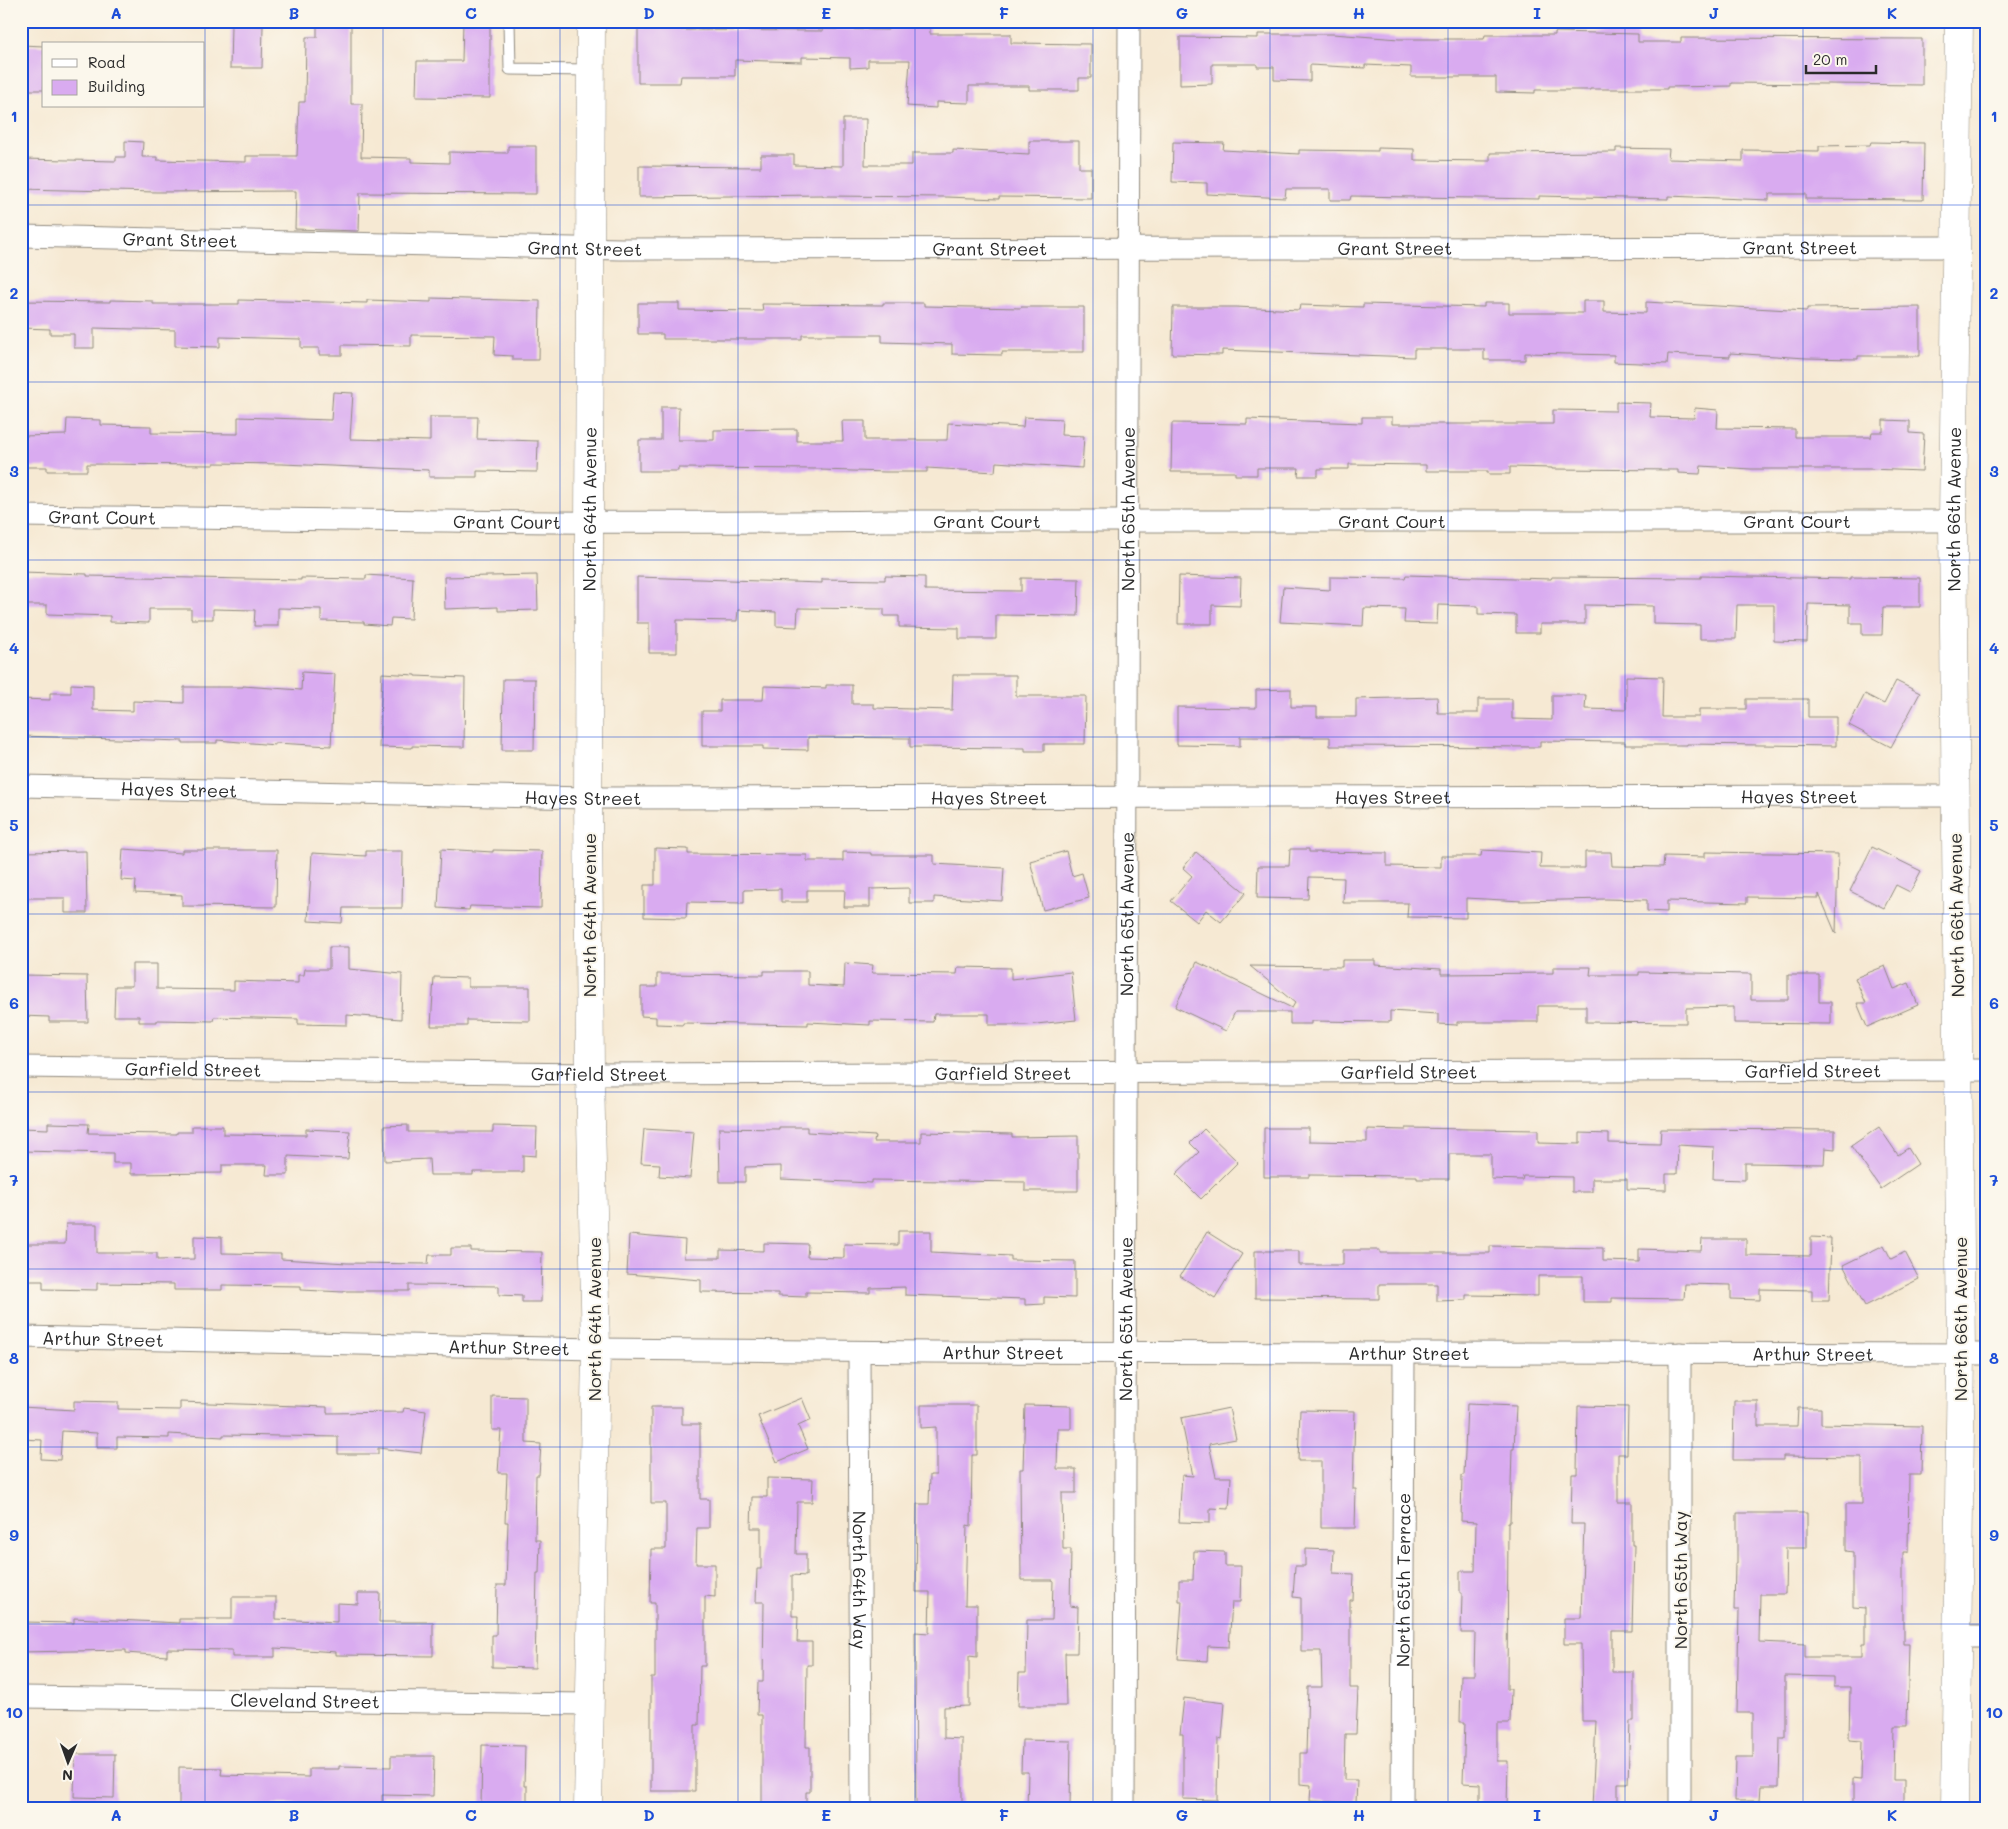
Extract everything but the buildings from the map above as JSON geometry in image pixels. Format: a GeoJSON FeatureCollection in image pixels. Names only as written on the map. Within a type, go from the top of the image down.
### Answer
{"type":"FeatureCollection","features":[{"type":"Feature","properties":{"kind":"street","name":"North 64th Avenue"},"geometry":{"type":"LineString","coordinates":[[588,1808],[596,1349],[590,1074],[588,798],[592,249],[591,21]]}},
{"type":"Feature","properties":{"kind":"street","name":"North 65th Avenue"},"geometry":{"type":"LineString","coordinates":[[1124,1808],[1129,21]]}},
{"type":"Feature","properties":{"kind":"street","name":"North 66th Avenue"},"geometry":{"type":"LineString","coordinates":[[1955,1808],[1957,1636],[1974,1354],[1957,1070],[1953,521],[1959,21]]}},
{"type":"Feature","properties":{"kind":"street","name":"Grant Street"},"geometry":{"type":"LineString","coordinates":[[21,236],[592,249],[1957,248]]}},
{"type":"Feature","properties":{"kind":"street","name":"Grant Court"},"geometry":{"type":"LineString","coordinates":[[21,516],[589,522],[1953,521]]}},
{"type":"Feature","properties":{"kind":"street","name":"Hayes Street"},"geometry":{"type":"LineString","coordinates":[[21,786],[588,798],[1955,796]]}},
{"type":"Feature","properties":{"kind":"street","name":"Garfield Street"},"geometry":{"type":"LineString","coordinates":[[21,1067],[590,1074],[1987,1070]]}},
{"type":"Feature","properties":{"kind":"street","name":"Arthur Street"},"geometry":{"type":"LineString","coordinates":[[21,1337],[596,1349],[859,1352],[1126,1354],[1680,1352],[1974,1354]]}},
{"type":"Feature","properties":{"kind":"street","name":"North 64th Way"},"geometry":{"type":"LineString","coordinates":[[859,1352],[861,1808]]}},
{"type":"Feature","properties":{"kind":"street","name":"North 65th Way"},"geometry":{"type":"LineString","coordinates":[[1680,1352],[1680,1808]]}},
{"type":"Feature","properties":{"kind":"street","name":"North 65th Terrace"},"geometry":{"type":"LineString","coordinates":[[1402,1808],[1404,1354]]}},
{"type":"Feature","properties":{"kind":"street"},"geometry":{"type":"LineString","coordinates":[[1957,1636],[1987,1636]]}},
{"type":"Feature","properties":{"kind":"street","name":"Cleveland Street"},"geometry":{"type":"LineString","coordinates":[[21,1697],[589,1704]]}},
{"type":"Feature","properties":{"kind":"lane"},"geometry":{"type":"LineString","coordinates":[[509,21],[510,69],[591,70]]}}]}
